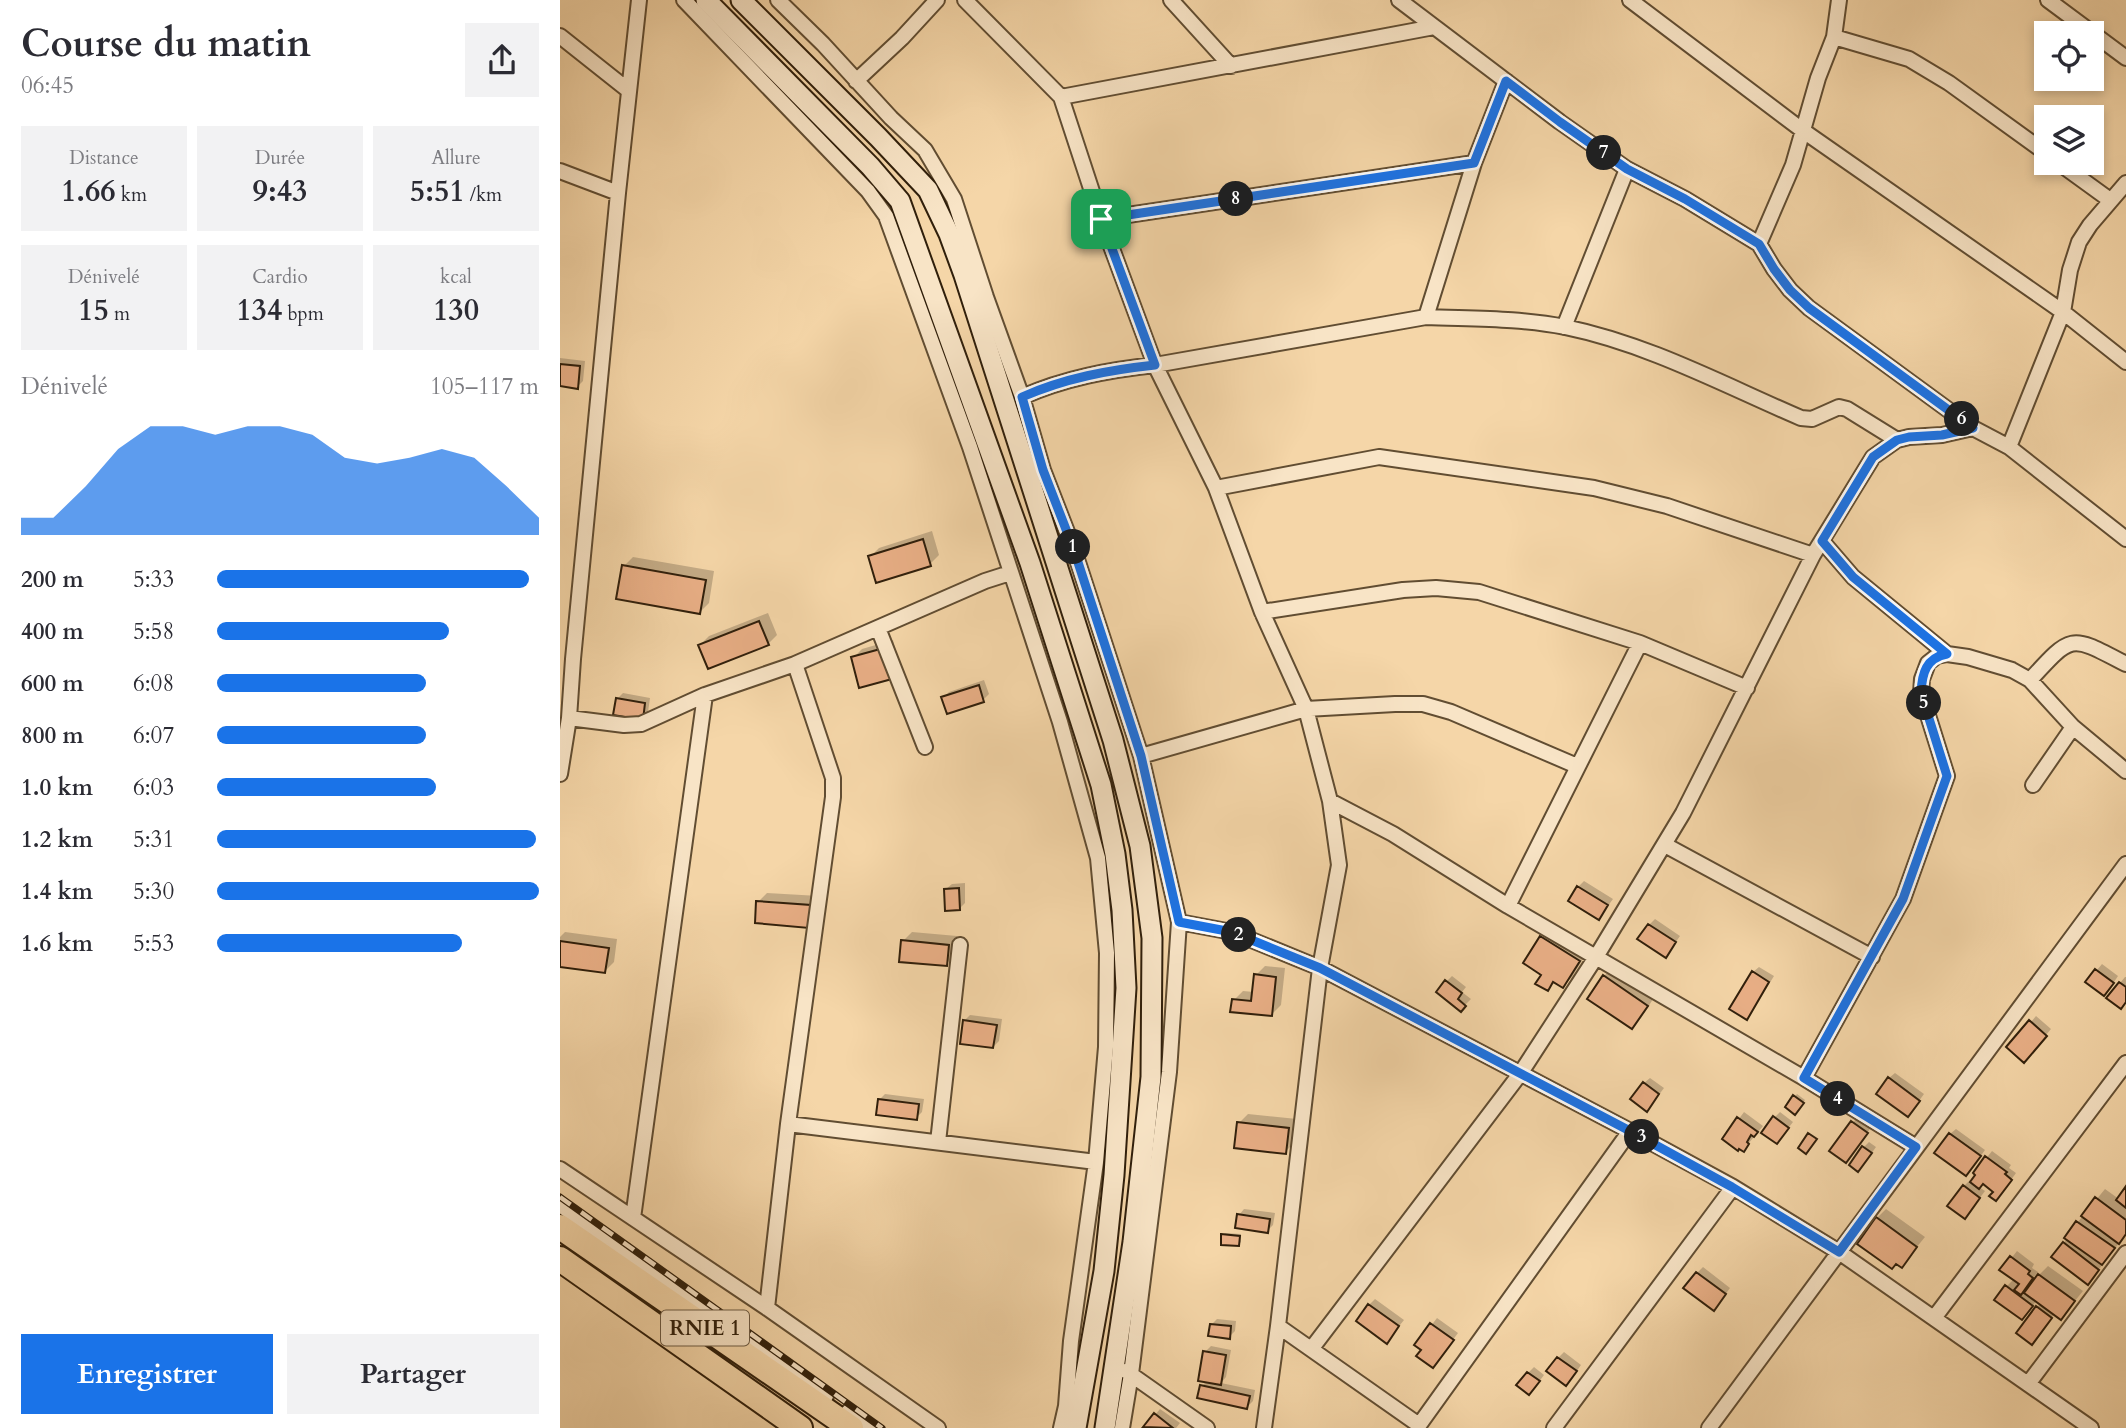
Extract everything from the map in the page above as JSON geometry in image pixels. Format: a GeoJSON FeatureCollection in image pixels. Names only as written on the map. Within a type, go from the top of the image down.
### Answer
{"type":"FeatureCollection","features":[{"type":"Feature","properties":{"kind":"highway","name":"RNIE 1"},"geometry":{"type":"LineString","coordinates":[[560,1227],[851,1428]]}},
{"type":"Feature","properties":{"kind":"highway","name":"RNIE 1"},"geometry":{"type":"LineString","coordinates":[[560,1259],[800,1428]]}},
{"type":"Feature","properties":{"kind":"street"},"geometry":{"type":"LineString","coordinates":[[560,774],[569,718],[566,655],[639,0]]}},
{"type":"Feature","properties":{"kind":"street"},"geometry":{"type":"LineString","coordinates":[[684,0],[868,191],[886,216],[970,447],[1060,722],[1098,858],[1107,953],[1106,1047],[1096,1162],[1061,1428]]}},
{"type":"Feature","properties":{"kind":"street"},"geometry":{"type":"LineString","coordinates":[[706,0],[870,166],[900,201],[1030,563],[1101,785],[1115,854],[1122,910],[1126,988],[1114,1175],[1104,1271],[1076,1428]]}},
{"type":"Feature","properties":{"kind":"street"},"geometry":{"type":"LineString","coordinates":[[741,0],[928,190],[949,234],[964,275],[1114,740],[1140,846],[1152,938],[1151,1077],[1133,1242],[1123,1370],[1122,1428]]}},
{"type":"Feature","properties":{"kind":"street"},"geometry":{"type":"LineString","coordinates":[[778,0],[925,150],[954,198],[1141,756],[1179,922],[1169,1072],[1123,1370],[1105,1428]]}},
{"type":"Feature","properties":{"kind":"street"},"geometry":{"type":"LineString","coordinates":[[856,81],[902,38],[937,0]]}},
{"type":"Feature","properties":{"kind":"street"},"geometry":{"type":"LineString","coordinates":[[965,0],[1061,97],[1101,219],[1155,365],[1216,488],[1262,612],[1306,709],[1330,801],[1339,866],[1320,968],[1264,1428]]}},
{"type":"Feature","properties":{"kind":"street"},"geometry":{"type":"LineString","coordinates":[[1171,0],[1231,65]]}},
{"type":"Feature","properties":{"kind":"street"},"geometry":{"type":"LineString","coordinates":[[1399,0],[1560,122],[1627,169],[1685,199],[1759,244],[1790,290],[1809,308],[1973,428],[2009,447],[2126,539]]}},
{"type":"Feature","properties":{"kind":"street"},"geometry":{"type":"LineString","coordinates":[[1630,0],[1802,130],[2063,312],[2126,362]]}},
{"type":"Feature","properties":{"kind":"street"},"geometry":{"type":"LineString","coordinates":[[1759,244],[1793,165],[1818,78],[1834,37],[1839,0]]}},
{"type":"Feature","properties":{"kind":"street"},"geometry":{"type":"LineString","coordinates":[[2048,0],[2126,58]]}},
{"type":"Feature","properties":{"kind":"street"},"geometry":{"type":"LineString","coordinates":[[1061,97],[1434,27]]}},
{"type":"Feature","properties":{"kind":"street"},"geometry":{"type":"LineString","coordinates":[[560,36],[628,90]]}},
{"type":"Feature","properties":{"kind":"street"},"geometry":{"type":"LineString","coordinates":[[1834,37],[1909,59],[1950,83],[2034,144]]}},
{"type":"Feature","properties":{"kind":"street"},"geometry":{"type":"LineString","coordinates":[[1426,317],[1474,163],[1506,81]]}},
{"type":"Feature","properties":{"kind":"street"},"geometry":{"type":"LineString","coordinates":[[1101,219],[1474,163]]}},
{"type":"Feature","properties":{"kind":"street"},"geometry":{"type":"LineString","coordinates":[[1564,327],[1627,169]]}},
{"type":"Feature","properties":{"kind":"street"},"geometry":{"type":"LineString","coordinates":[[560,171],[618,192]]}},
{"type":"Feature","properties":{"kind":"street"},"geometry":{"type":"LineString","coordinates":[[2076,175],[2110,200]]}},
{"type":"Feature","properties":{"kind":"street"},"geometry":{"type":"LineString","coordinates":[[2009,447],[2063,312],[2070,270],[2079,242],[2126,183]]}},
{"type":"Feature","properties":{"kind":"street"},"geometry":{"type":"LineString","coordinates":[[1022,397],[1075,378],[1116,369],[1155,365],[1426,317],[1494,320],[1564,327],[1622,343],[1801,418],[1812,419],[1839,407],[1847,409],[1897,440]]}},
{"type":"Feature","properties":{"kind":"street"},"geometry":{"type":"LineString","coordinates":[[1312,1348],[1520,1074],[1596,957],[1665,845],[1813,555],[1873,457],[1897,440],[1973,428]]}},
{"type":"Feature","properties":{"kind":"street"},"geometry":{"type":"LineString","coordinates":[[1216,488],[1379,457],[1594,488],[1667,506],[1813,555]]}},
{"type":"Feature","properties":{"kind":"street"},"geometry":{"type":"LineString","coordinates":[[1822,541],[1853,577],[1947,654]]}},
{"type":"Feature","properties":{"kind":"street"},"geometry":{"type":"LineString","coordinates":[[569,718],[624,725],[641,724],[705,695],[795,664],[985,581],[1010,573]]}},
{"type":"Feature","properties":{"kind":"street"},"geometry":{"type":"LineString","coordinates":[[1262,612],[1404,590],[1447,589],[1479,592],[1640,643],[1747,688]]}},
{"type":"Feature","properties":{"kind":"street"},"geometry":{"type":"LineString","coordinates":[[877,628],[925,747]]}},
{"type":"Feature","properties":{"kind":"street"},"geometry":{"type":"LineString","coordinates":[[2030,680],[2058,649],[2070,643],[2084,642],[2126,664]]}},
{"type":"Feature","properties":{"kind":"street"},"geometry":{"type":"LineString","coordinates":[[1508,906],[1640,643]]}},
{"type":"Feature","properties":{"kind":"street"},"geometry":{"type":"LineString","coordinates":[[1804,1078],[1903,899],[1947,776],[1921,693],[1922,678],[1928,663],[1937,656],[1947,654],[2012,670],[2030,680],[2073,727],[2126,771]]}},
{"type":"Feature","properties":{"kind":"street"},"geometry":{"type":"LineString","coordinates":[[767,1308],[788,1124],[833,788],[830,770],[795,664]]}},
{"type":"Feature","properties":{"kind":"street"},"geometry":{"type":"LineString","coordinates":[[633,1218],[705,695]]}},
{"type":"Feature","properties":{"kind":"street"},"geometry":{"type":"LineString","coordinates":[[1141,756],[1306,709],[1423,704],[1451,712],[1577,766]]}},
{"type":"Feature","properties":{"kind":"street"},"geometry":{"type":"LineString","coordinates":[[2033,785],[2073,727]]}},
{"type":"Feature","properties":{"kind":"street"},"geometry":{"type":"LineString","coordinates":[[1330,801],[1393,834],[1508,906],[1804,1078],[1916,1147]]}},
{"type":"Feature","properties":{"kind":"street"},"geometry":{"type":"LineString","coordinates":[[1665,845],[1872,957]]}},
{"type":"Feature","properties":{"kind":"street"},"geometry":{"type":"LineString","coordinates":[[1709,1428],[2126,864]]}},
{"type":"Feature","properties":{"kind":"street"},"geometry":{"type":"LineString","coordinates":[[1179,922],[1232,932],[1320,968],[1732,1187],[1839,1252],[2091,1428]]}},
{"type":"Feature","properties":{"kind":"street"},"geometry":{"type":"LineString","coordinates":[[938,1142],[960,945]]}},
{"type":"Feature","properties":{"kind":"street"},"geometry":{"type":"LineString","coordinates":[[1934,1318],[2126,1063]]}},
{"type":"Feature","properties":{"kind":"street"},"geometry":{"type":"LineString","coordinates":[[788,1124],[1096,1162]]}},
{"type":"Feature","properties":{"kind":"street"},"geometry":{"type":"LineString","coordinates":[[1278,1326],[1418,1427],[1630,1131]]}},
{"type":"Feature","properties":{"kind":"street"},"geometry":{"type":"LineString","coordinates":[[560,1169],[939,1428]]}},
{"type":"Feature","properties":{"kind":"street"},"geometry":{"type":"LineString","coordinates":[[1554,1428],[1732,1187]]}},
{"type":"Feature","properties":{"kind":"street"},"geometry":{"type":"LineString","coordinates":[[560,1205],[869,1428]]}},
{"type":"Feature","properties":{"kind":"street"},"geometry":{"type":"LineString","coordinates":[[2028,1384],[2126,1252]]}},
{"type":"Feature","properties":{"kind":"street"},"geometry":{"type":"LineString","coordinates":[[1123,1370],[1207,1428]]}},
{"type":"Feature","properties":{"kind":"building"},"geometry":{"type":"Polygon","coordinates":[[[560,364],[580,366],[578,389],[560,386],[560,364]]]}},
{"type":"Feature","properties":{"kind":"building"},"geometry":{"type":"Polygon","coordinates":[[[923,539],[931,566],[876,583],[868,556],[923,539]]]}},
{"type":"Feature","properties":{"kind":"building"},"geometry":{"type":"Polygon","coordinates":[[[622,565],[706,580],[700,614],[616,599],[622,565]]]}},
{"type":"Feature","properties":{"kind":"building"},"geometry":{"type":"Polygon","coordinates":[[[759,621],[769,645],[708,669],[698,645],[759,621]]]}},
{"type":"Feature","properties":{"kind":"building"},"geometry":{"type":"Polygon","coordinates":[[[884,648],[892,679],[859,688],[851,657],[884,648]]]}},
{"type":"Feature","properties":{"kind":"building"},"geometry":{"type":"Polygon","coordinates":[[[979,685],[984,702],[947,714],[941,697],[979,685]]]}},
{"type":"Feature","properties":{"kind":"building"},"geometry":{"type":"Polygon","coordinates":[[[616,698],[645,703],[643,720],[613,715],[616,698]]]}},
{"type":"Feature","properties":{"kind":"building"},"geometry":{"type":"Polygon","coordinates":[[[1577,886],[1608,905],[1599,920],[1568,901],[1577,886]]]}},
{"type":"Feature","properties":{"kind":"building"},"geometry":{"type":"Polygon","coordinates":[[[959,888],[960,910],[945,911],[944,889],[959,888]]]}},
{"type":"Feature","properties":{"kind":"building"},"geometry":{"type":"Polygon","coordinates":[[[756,901],[811,905],[809,928],[755,923],[756,901]]]}},
{"type":"Feature","properties":{"kind":"building"},"geometry":{"type":"Polygon","coordinates":[[[1648,924],[1676,942],[1666,958],[1637,939],[1648,924]]]}},
{"type":"Feature","properties":{"kind":"building"},"geometry":{"type":"Polygon","coordinates":[[[1540,936],[1580,961],[1563,988],[1553,982],[1548,991],[1535,984],[1541,975],[1523,963],[1540,936]]]}},
{"type":"Feature","properties":{"kind":"building"},"geometry":{"type":"Polygon","coordinates":[[[901,940],[949,945],[947,966],[899,962],[901,940]]]}},
{"type":"Feature","properties":{"kind":"building"},"geometry":{"type":"Polygon","coordinates":[[[560,941],[609,948],[605,973],[560,967],[560,941]]]}},
{"type":"Feature","properties":{"kind":"building"},"geometry":{"type":"Polygon","coordinates":[[[2095,969],[2114,983],[2104,996],[2085,982],[2095,969]]]}},
{"type":"Feature","properties":{"kind":"building"},"geometry":{"type":"Polygon","coordinates":[[[1752,971],[1769,982],[1747,1020],[1729,1009],[1752,971]]]}},
{"type":"Feature","properties":{"kind":"building"},"geometry":{"type":"Polygon","coordinates":[[[1254,974],[1276,977],[1272,1016],[1230,1012],[1232,999],[1251,1001],[1254,974]]]}},
{"type":"Feature","properties":{"kind":"building"},"geometry":{"type":"Polygon","coordinates":[[[1603,975],[1648,1006],[1632,1029],[1587,999],[1603,975]]]}},
{"type":"Feature","properties":{"kind":"building"},"geometry":{"type":"Polygon","coordinates":[[[1445,980],[1462,993],[1458,999],[1466,1006],[1461,1012],[1436,992],[1445,980]]]}},
{"type":"Feature","properties":{"kind":"building"},"geometry":{"type":"Polygon","coordinates":[[[2119,982],[2126,987],[2126,1002],[2121,1009],[2106,998],[2119,982]]]}},
{"type":"Feature","properties":{"kind":"building"},"geometry":{"type":"Polygon","coordinates":[[[963,1020],[997,1025],[993,1048],[960,1044],[963,1020]]]}},
{"type":"Feature","properties":{"kind":"building"},"geometry":{"type":"Polygon","coordinates":[[[2029,1020],[2047,1036],[2024,1063],[2006,1047],[2029,1020]]]}},
{"type":"Feature","properties":{"kind":"building"},"geometry":{"type":"Polygon","coordinates":[[[1888,1077],[1920,1101],[1908,1117],[1876,1094],[1888,1077]]]}},
{"type":"Feature","properties":{"kind":"building"},"geometry":{"type":"Polygon","coordinates":[[[1643,1082],[1659,1094],[1647,1112],[1630,1099],[1643,1082]]]}},
{"type":"Feature","properties":{"kind":"building"},"geometry":{"type":"Polygon","coordinates":[[[1793,1095],[1804,1103],[1795,1115],[1785,1107],[1793,1095]]]}},
{"type":"Feature","properties":{"kind":"building"},"geometry":{"type":"Polygon","coordinates":[[[878,1099],[919,1104],[917,1120],[876,1115],[878,1099]]]}},
{"type":"Feature","properties":{"kind":"building"},"geometry":{"type":"Polygon","coordinates":[[[1773,1116],[1789,1128],[1777,1144],[1761,1133],[1773,1116]]]}},
{"type":"Feature","properties":{"kind":"building"},"geometry":{"type":"Polygon","coordinates":[[[1737,1117],[1758,1132],[1754,1137],[1751,1135],[1744,1152],[1739,1149],[1738,1151],[1722,1139],[1737,1117]]]}},
{"type":"Feature","properties":{"kind":"building"},"geometry":{"type":"Polygon","coordinates":[[[1851,1121],[1868,1133],[1846,1163],[1829,1151],[1851,1121]]]}},
{"type":"Feature","properties":{"kind":"building"},"geometry":{"type":"Polygon","coordinates":[[[1237,1122],[1289,1128],[1286,1154],[1234,1148],[1237,1122]]]}},
{"type":"Feature","properties":{"kind":"building"},"geometry":{"type":"Polygon","coordinates":[[[1808,1133],[1817,1139],[1806,1154],[1798,1148],[1808,1133]]]}},
{"type":"Feature","properties":{"kind":"building"},"geometry":{"type":"Polygon","coordinates":[[[1949,1133],[1981,1156],[1966,1176],[1934,1153],[1949,1133]]]}},
{"type":"Feature","properties":{"kind":"building"},"geometry":{"type":"Polygon","coordinates":[[[1862,1146],[1872,1153],[1858,1172],[1849,1165],[1862,1146]]]}},
{"type":"Feature","properties":{"kind":"building"},"geometry":{"type":"Polygon","coordinates":[[[1985,1156],[2007,1172],[2005,1174],[2012,1180],[1996,1201],[1989,1196],[1993,1192],[1983,1184],[1979,1189],[1970,1182],[1985,1156]]]}},
{"type":"Feature","properties":{"kind":"building"},"geometry":{"type":"Polygon","coordinates":[[[1963,1185],[1980,1198],[1965,1219],[1947,1206],[1963,1185]]]}},
{"type":"Feature","properties":{"kind":"building"},"geometry":{"type":"Polygon","coordinates":[[[2126,1186],[2126,1208],[2116,1200],[2126,1186]]]}},
{"type":"Feature","properties":{"kind":"building"},"geometry":{"type":"Polygon","coordinates":[[[2095,1197],[2126,1220],[2126,1234],[2119,1244],[2081,1216],[2095,1197]]]}},
{"type":"Feature","properties":{"kind":"building"},"geometry":{"type":"Polygon","coordinates":[[[1237,1214],[1270,1219],[1268,1233],[1235,1228],[1237,1214]]]}},
{"type":"Feature","properties":{"kind":"building"},"geometry":{"type":"Polygon","coordinates":[[[1876,1217],[1917,1247],[1902,1268],[1896,1264],[1892,1269],[1857,1244],[1876,1217]]]}},
{"type":"Feature","properties":{"kind":"building"},"geometry":{"type":"Polygon","coordinates":[[[2076,1221],[2115,1248],[2102,1265],[2064,1238],[2076,1221]]]}},
{"type":"Feature","properties":{"kind":"building"},"geometry":{"type":"Polygon","coordinates":[[[1221,1234],[1240,1236],[1239,1246],[1221,1245],[1221,1234]]]}},
{"type":"Feature","properties":{"kind":"building"},"geometry":{"type":"Polygon","coordinates":[[[2063,1242],[2099,1270],[2088,1285],[2051,1257],[2063,1242]]]}},
{"type":"Feature","properties":{"kind":"building"},"geometry":{"type":"Polygon","coordinates":[[[2010,1256],[2030,1271],[2028,1274],[2033,1278],[2021,1295],[2014,1290],[2019,1284],[1999,1270],[2010,1256]]]}},
{"type":"Feature","properties":{"kind":"building"},"geometry":{"type":"Polygon","coordinates":[[[1696,1272],[1726,1294],[1714,1311],[1683,1288],[1696,1272]]]}},
{"type":"Feature","properties":{"kind":"building"},"geometry":{"type":"Polygon","coordinates":[[[2038,1274],[2075,1301],[2061,1320],[2024,1293],[2038,1274]]]}},
{"type":"Feature","properties":{"kind":"building"},"geometry":{"type":"Polygon","coordinates":[[[2005,1285],[2033,1306],[2022,1320],[1994,1300],[2005,1285]]]}},
{"type":"Feature","properties":{"kind":"building"},"geometry":{"type":"Polygon","coordinates":[[[1368,1304],[1399,1326],[1387,1344],[1356,1321],[1368,1304]]]}},
{"type":"Feature","properties":{"kind":"building"},"geometry":{"type":"Polygon","coordinates":[[[2036,1306],[2052,1318],[2032,1345],[2016,1333],[2036,1306]]]}},
{"type":"Feature","properties":{"kind":"building"},"geometry":{"type":"Polygon","coordinates":[[[1430,1323],[1454,1340],[1433,1368],[1416,1356],[1421,1350],[1414,1345],[1430,1323]]]}},
{"type":"Feature","properties":{"kind":"building"},"geometry":{"type":"Polygon","coordinates":[[[1210,1324],[1231,1326],[1230,1339],[1208,1336],[1210,1324]]]}},
{"type":"Feature","properties":{"kind":"building"},"geometry":{"type":"Polygon","coordinates":[[[1203,1351],[1226,1355],[1221,1385],[1198,1381],[1203,1351]]]}},
{"type":"Feature","properties":{"kind":"building"},"geometry":{"type":"Polygon","coordinates":[[[1557,1357],[1577,1371],[1566,1386],[1546,1371],[1557,1357]]]}},
{"type":"Feature","properties":{"kind":"building"},"geometry":{"type":"Polygon","coordinates":[[[1527,1372],[1540,1381],[1529,1395],[1516,1385],[1527,1372]]]}},
{"type":"Feature","properties":{"kind":"building"},"geometry":{"type":"Polygon","coordinates":[[[1200,1385],[1250,1396],[1247,1409],[1197,1398],[1200,1385]]]}},
{"type":"Feature","properties":{"kind":"building"},"geometry":{"type":"Polygon","coordinates":[[[1154,1413],[1173,1428],[1143,1427],[1154,1413]]]}},
{"type":"Feature","properties":{"kind":"railway"},"geometry":{"type":"LineString","coordinates":[[560,1197],[882,1428]]}},
{"type":"Feature","properties":{"kind":"route"},"geometry":{"type":"LineString","coordinates":[[1506,81],[1627,169],[1685,199],[1759,244],[1790,290],[1809,308],[1973,428],[1897,440],[1873,457],[1822,541],[1853,577],[1947,654],[1937,656],[1928,663],[1922,678],[1921,693],[1947,776],[1903,899],[1804,1078],[1916,1147],[1839,1252],[1732,1187],[1630,1131],[1320,968],[1232,932],[1179,922],[1141,756],[1074,550],[1043,470],[1022,397],[1075,378],[1116,369],[1155,365],[1101,219],[1474,163],[1506,81]]}}]}
